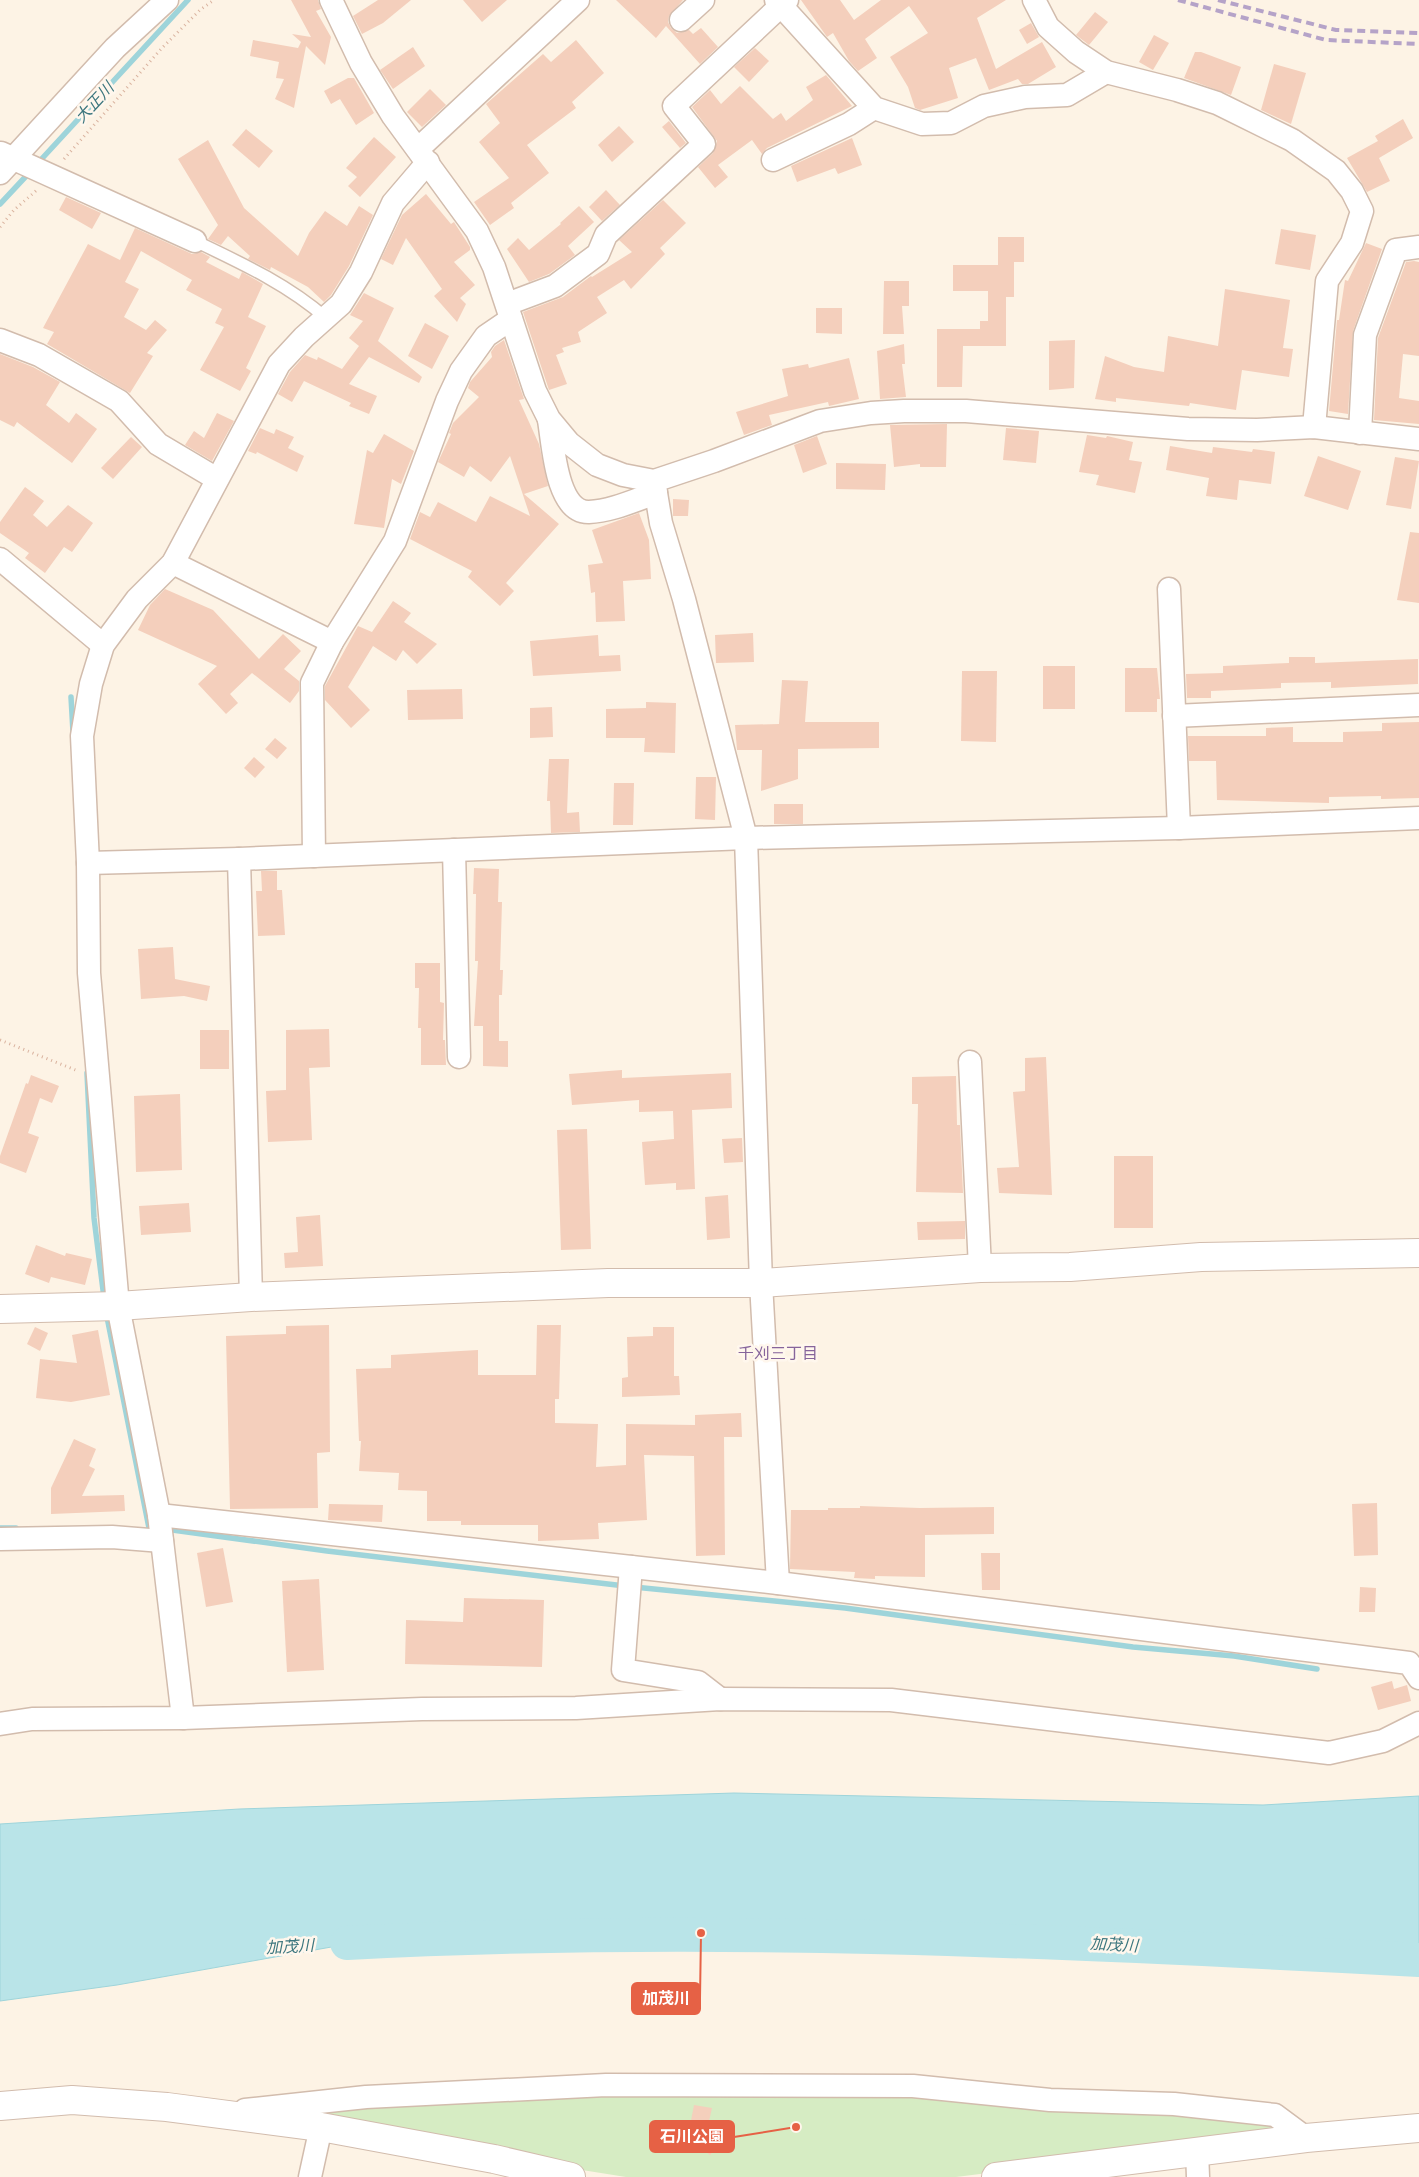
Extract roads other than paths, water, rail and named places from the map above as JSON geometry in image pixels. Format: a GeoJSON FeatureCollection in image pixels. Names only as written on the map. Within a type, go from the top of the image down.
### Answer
{"type":"FeatureCollection","features":[{"type":"Feature","properties":{"kind":"street"},"geometry":{"type":"LineString","coordinates":[[168,0],[114,48],[4,162],[52,175],[194,241]]}},
{"type":"Feature","properties":{"kind":"street"},"geometry":{"type":"LineString","coordinates":[[331,0],[360,63],[393,116],[477,232],[494,268],[535,391],[549,419],[569,443],[597,465],[655,487]]}},
{"type":"Feature","properties":{"kind":"street"},"geometry":{"type":"LineString","coordinates":[[183,1718],[159,1515],[118,1306],[89,973],[88,863],[82,736],[91,684],[103,645],[137,599],[173,563],[279,364],[304,337],[341,304],[361,272],[393,203],[423,155],[578,0]]}},
{"type":"Feature","properties":{"kind":"street"},"geometry":{"type":"LineString","coordinates":[[682,20],[702,0]]}},
{"type":"Feature","properties":{"kind":"street"},"geometry":{"type":"LineString","coordinates":[[1034,0],[1048,27],[1076,52],[1106,72],[1177,90],[1217,103],[1292,140],[1336,171],[1352,191],[1362,211],[1352,243],[1327,281],[1314,427]]}},
{"type":"Feature","properties":{"kind":"street"},"geometry":{"type":"LineString","coordinates":[[314,856],[312,684],[332,642],[395,541],[447,401],[461,371],[486,336],[509,312],[555,286],[598,254],[606,235],[704,144],[674,106],[781,2],[874,108],[922,124],[951,123],[984,106],[1024,97],[1067,95],[1106,72]]}},
{"type":"Feature","properties":{"kind":"street"},"geometry":{"type":"LineString","coordinates":[[773,160],[849,124],[874,108]]}},
{"type":"Feature","properties":{"kind":"street"},"geometry":{"type":"LineString","coordinates":[[1360,432],[1365,335],[1396,250],[1419,247]]}},
{"type":"Feature","properties":{"kind":"street"},"geometry":{"type":"LineString","coordinates":[[0,340],[39,355],[119,401],[158,444],[217,479]]}},
{"type":"Feature","properties":{"kind":"street"},"geometry":{"type":"LineString","coordinates":[[549,419],[561,488],[570,503],[587,512],[608,509],[714,462],[820,421],[871,413],[966,411],[1188,429],[1257,430],[1314,427],[1419,439]]}},
{"type":"Feature","properties":{"kind":"street"},"geometry":{"type":"LineString","coordinates":[[655,487],[661,523],[692,628],[746,838],[761,1283],[778,1583]]}},
{"type":"Feature","properties":{"kind":"street"},"geometry":{"type":"LineString","coordinates":[[0,559],[34,585],[103,645]]}},
{"type":"Feature","properties":{"kind":"street"},"geometry":{"type":"LineString","coordinates":[[173,563],[332,642]]}},
{"type":"Feature","properties":{"kind":"street"},"geometry":{"type":"LineString","coordinates":[[1169,590],[1179,828]]}},
{"type":"Feature","properties":{"kind":"street"},"geometry":{"type":"LineString","coordinates":[[1174,716],[1419,705]]}},
{"type":"Feature","properties":{"kind":"street"},"geometry":{"type":"LineString","coordinates":[[88,863],[240,859],[746,838],[1179,828],[1419,818]]}},
{"type":"Feature","properties":{"kind":"street"},"geometry":{"type":"LineString","coordinates":[[454,850],[459,1057]]}},
{"type":"Feature","properties":{"kind":"street"},"geometry":{"type":"LineString","coordinates":[[240,859],[251,1296]]}},
{"type":"Feature","properties":{"kind":"street"},"geometry":{"type":"LineString","coordinates":[[970,1062],[980,1268]]}},
{"type":"Feature","properties":{"kind":"street"},"geometry":{"type":"LineString","coordinates":[[0,1309],[118,1306],[251,1296],[608,1283],[761,1283],[980,1268],[1070,1267],[1201,1258],[1419,1253]]}},
{"type":"Feature","properties":{"kind":"street"},"geometry":{"type":"LineString","coordinates":[[159,1515],[778,1583],[1409,1663],[1419,1678]]}},
{"type":"Feature","properties":{"kind":"street"},"geometry":{"type":"LineString","coordinates":[[0,1539],[112,1537],[162,1541]]}},
{"type":"Feature","properties":{"kind":"street"},"geometry":{"type":"LineString","coordinates":[[631,1567],[623,1670],[698,1682],[720,1699]]}},
{"type":"Feature","properties":{"kind":"street"},"geometry":{"type":"LineString","coordinates":[[0,1724],[32,1719],[183,1718],[422,1710],[576,1708],[720,1699],[891,1700],[1329,1753],[1384,1741],[1419,1723]]}},
{"type":"Feature","properties":{"kind":"street"},"geometry":{"type":"LineString","coordinates":[[213,2114],[366,2097],[606,2085],[913,2086],[1050,2100],[1174,2104],[1275,2115],[1306,2138]]}},
{"type":"Feature","properties":{"kind":"street"},"geometry":{"type":"LineString","coordinates":[[0,2106],[72,2100],[167,2107],[321,2127],[494,2159],[571,2177]]}},
{"type":"Feature","properties":{"kind":"street"},"geometry":{"type":"LineString","coordinates":[[310,2177],[321,2127]]}},
{"type":"Feature","properties":{"kind":"street"},"geometry":{"type":"LineString","coordinates":[[996,2177],[1198,2164],[1306,2138],[1419,2128]]}},
{"type":"Feature","properties":{"kind":"lane"},"geometry":{"type":"LineString","coordinates":[[194,241],[276,281],[307,301],[326,318]]}},
{"type":"Feature","properties":{"kind":"water"},"geometry":{"type":"Polygon","coordinates":[[[734,1793],[1263,1805],[1419,1796],[1419,1966],[1269,1940],[707,1919],[354,1943],[117,1985],[0,2001],[0,1824],[239,1809],[734,1793]]]}},
{"type":"Feature","properties":{"kind":"waterway","name":"大正川"},"geometry":{"type":"LineString","coordinates":[[37,164],[188,0]]}},
{"type":"Feature","properties":{"kind":"waterway","name":"大正川"},"geometry":{"type":"LineString","coordinates":[[0,204],[29,173]]}},
{"type":"Feature","properties":{"kind":"waterway"},"geometry":{"type":"LineString","coordinates":[[71,697],[73,732]]}},
{"type":"Feature","properties":{"kind":"waterway"},"geometry":{"type":"LineString","coordinates":[[87,1073],[94,1218],[104,1298]]}},
{"type":"Feature","properties":{"kind":"waterway"},"geometry":{"type":"LineString","coordinates":[[106,1312],[149,1528]]}},
{"type":"Feature","properties":{"kind":"waterway"},"geometry":{"type":"LineString","coordinates":[[0,1528],[16,1528]]}},
{"type":"Feature","properties":{"kind":"waterway"},"geometry":{"type":"LineString","coordinates":[[165,1529],[327,1551],[625,1586]]}},
{"type":"Feature","properties":{"kind":"waterway"},"geometry":{"type":"LineString","coordinates":[[634,1587],[845,1608],[1133,1647],[1234,1656],[1317,1669]]}},
{"type":"Feature","properties":{"kind":"waterway","name":"加茂川"},"geometry":{"type":"LineString","coordinates":[[347,1943],[481,1937],[615,1935],[883,1937],[1017,1941],[1419,1960]]}},
{"type":"Feature","properties":{"kind":"railway"},"geometry":{"type":"LineString","coordinates":[[1178,0],[1326,40],[1419,44]]}},
{"type":"Feature","properties":{"kind":"railway"},"geometry":{"type":"LineString","coordinates":[[1218,0],[1336,30],[1419,33]]}},
{"type":"Feature","properties":{"kind":"place","name":"加茂川"},"geometry":{"type":"Point","coordinates":[701,1933]}},
{"type":"Feature","properties":{"kind":"place","name":"石川公園"},"geometry":{"type":"Point","coordinates":[796,2127]}},
{"type":"Feature","properties":{"kind":"district","name":"千刈三丁目"},"geometry":{"type":"Point","coordinates":[778,1353]}}]}
